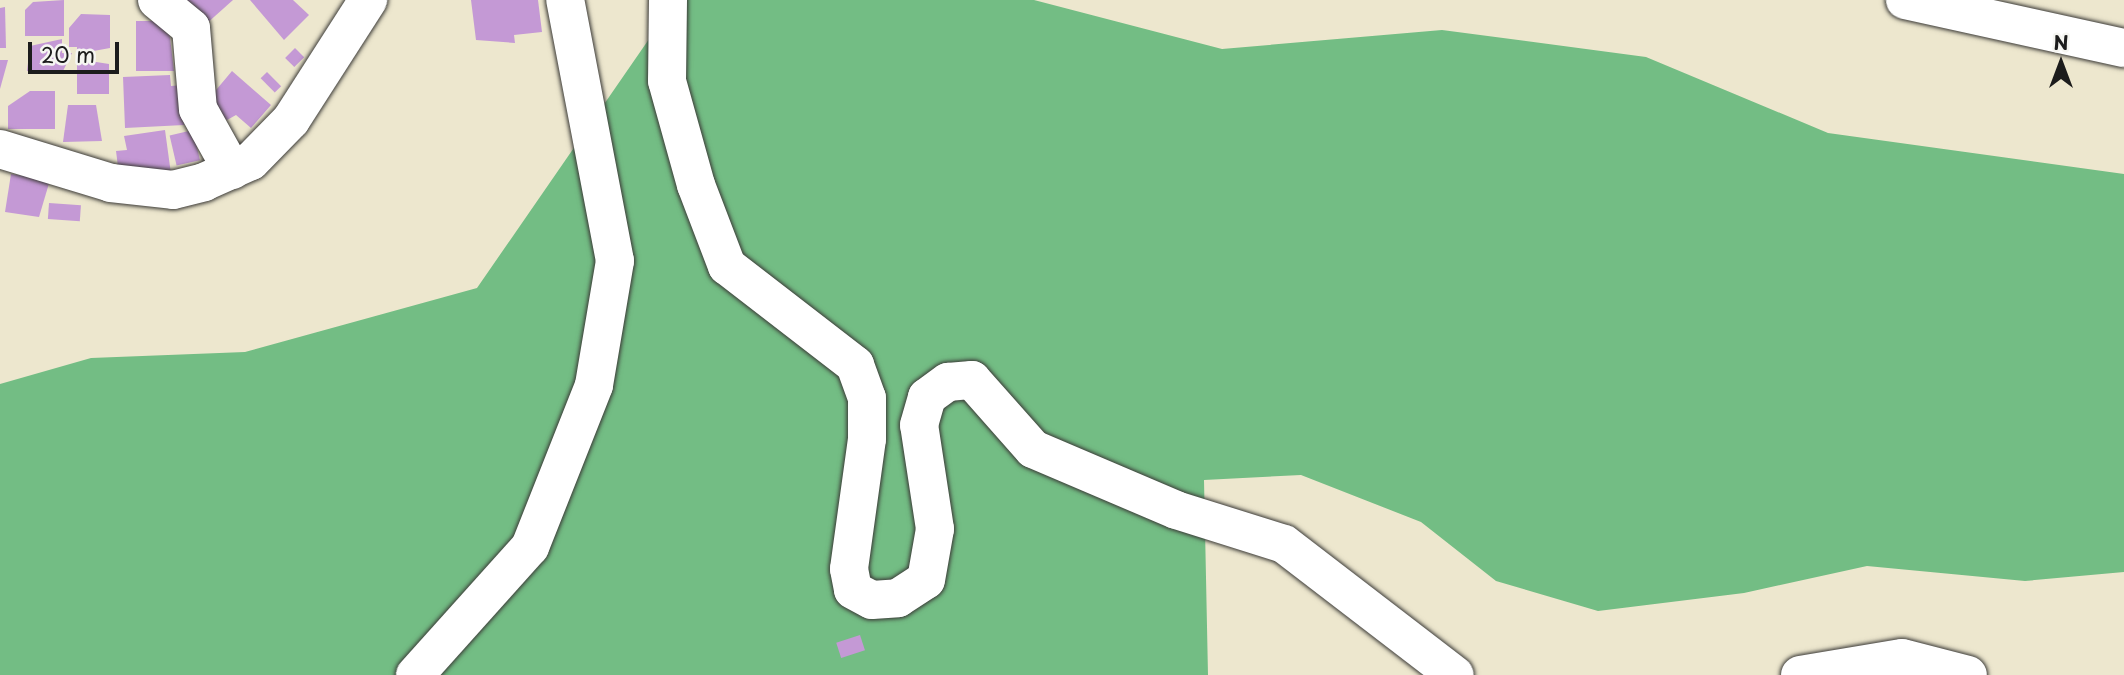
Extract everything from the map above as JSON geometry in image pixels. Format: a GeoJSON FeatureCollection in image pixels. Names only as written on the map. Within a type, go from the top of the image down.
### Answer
{"type":"FeatureCollection","features":[{"type":"Feature","properties":{"kind":"street"},"geometry":{"type":"LineString","coordinates":[[129,0],[150,0]]}},
{"type":"Feature","properties":{"kind":"street"},"geometry":{"type":"LineString","coordinates":[[157,0],[191,27],[198,109],[232,170]]}},
{"type":"Feature","properties":{"kind":"street"},"geometry":{"type":"LineString","coordinates":[[0,149],[111,183],[173,190],[232,170],[251,161],[291,120],[368,0]]}},
{"type":"Feature","properties":{"kind":"street"},"geometry":{"type":"LineString","coordinates":[[415,675],[530,547],[594,385],[615,261],[565,0]]}},
{"type":"Feature","properties":{"kind":"street"},"geometry":{"type":"LineString","coordinates":[[668,0],[667,80],[696,186],[727,266],[855,365],[867,398],[867,439],[849,569],[853,590],[872,600],[898,598],[926,580],[935,530],[919,425],[927,397],[948,382],[972,380],[1033,449],[1176,510],[1284,544],[1455,675]]}},
{"type":"Feature","properties":{"kind":"street"},"geometry":{"type":"LineString","coordinates":[[1905,0],[2124,48]]}},
{"type":"Feature","properties":{"kind":"street"},"geometry":{"type":"LineString","coordinates":[[1800,675],[1902,658],[1968,675]]}},
{"type":"Feature","properties":{"kind":"green space"},"geometry":{"type":"Polygon","coordinates":[[[676,0],[1034,0],[1222,49],[1442,30],[1646,57],[1828,133],[2124,174],[2124,572],[2025,581],[1867,566],[1744,593],[1598,611],[1496,581],[1421,522],[1301,475],[1204,480],[1208,675],[0,675],[0,384],[91,358],[245,352],[477,288],[676,0]]]}},
{"type":"Feature","properties":{"kind":"building"},"geometry":{"type":"Polygon","coordinates":[[[64,0],[64,36],[25,36],[25,10],[33,2],[64,0]]]}},
{"type":"Feature","properties":{"kind":"building"},"geometry":{"type":"Polygon","coordinates":[[[183,0],[233,0],[205,25],[183,0]]]}},
{"type":"Feature","properties":{"kind":"building"},"geometry":{"type":"Polygon","coordinates":[[[250,0],[293,0],[309,15],[284,40],[250,0]]]}},
{"type":"Feature","properties":{"kind":"building"},"geometry":{"type":"Polygon","coordinates":[[[471,0],[538,0],[542,32],[514,35],[515,43],[476,40],[471,0]]]}},
{"type":"Feature","properties":{"kind":"building"},"geometry":{"type":"Polygon","coordinates":[[[5,7],[6,48],[0,48],[0,8],[5,7]]]}},
{"type":"Feature","properties":{"kind":"building"},"geometry":{"type":"Polygon","coordinates":[[[81,14],[110,15],[110,48],[77,54],[77,47],[69,47],[69,28],[81,14]]]}},
{"type":"Feature","properties":{"kind":"building"},"geometry":{"type":"Polygon","coordinates":[[[136,21],[168,21],[174,71],[136,71],[136,21]]]}},
{"type":"Feature","properties":{"kind":"building"},"geometry":{"type":"Polygon","coordinates":[[[62,39],[62,53],[72,53],[63,71],[27,71],[30,46],[62,39]]]}},
{"type":"Feature","properties":{"kind":"building"},"geometry":{"type":"Polygon","coordinates":[[[295,48],[304,57],[294,67],[285,58],[295,48]]]}},
{"type":"Feature","properties":{"kind":"building"},"geometry":{"type":"Polygon","coordinates":[[[77,59],[109,64],[109,94],[77,94],[77,59]]]}},
{"type":"Feature","properties":{"kind":"building"},"geometry":{"type":"Polygon","coordinates":[[[0,60],[8,60],[0,89],[0,60]]]}},
{"type":"Feature","properties":{"kind":"building"},"geometry":{"type":"Polygon","coordinates":[[[232,71],[271,105],[251,128],[236,115],[227,120],[206,102],[232,71]]]}},
{"type":"Feature","properties":{"kind":"building"},"geometry":{"type":"Polygon","coordinates":[[[267,72],[281,86],[275,93],[261,78],[267,72]]]}},
{"type":"Feature","properties":{"kind":"building"},"geometry":{"type":"Polygon","coordinates":[[[170,75],[171,86],[183,85],[184,125],[125,128],[123,77],[170,75]]]}},
{"type":"Feature","properties":{"kind":"building"},"geometry":{"type":"Polygon","coordinates":[[[30,91],[55,91],[55,129],[8,129],[8,106],[30,91]]]}},
{"type":"Feature","properties":{"kind":"building"},"geometry":{"type":"Polygon","coordinates":[[[68,105],[96,105],[102,141],[63,142],[68,105]]]}},
{"type":"Feature","properties":{"kind":"building"},"geometry":{"type":"Polygon","coordinates":[[[165,130],[171,174],[120,182],[116,151],[127,150],[124,136],[165,130]]]}},
{"type":"Feature","properties":{"kind":"building"},"geometry":{"type":"Polygon","coordinates":[[[193,130],[200,160],[177,166],[170,135],[193,130]]]}},
{"type":"Feature","properties":{"kind":"building"},"geometry":{"type":"Polygon","coordinates":[[[11,174],[50,180],[39,217],[5,212],[11,174]]]}},
{"type":"Feature","properties":{"kind":"building"},"geometry":{"type":"Polygon","coordinates":[[[49,203],[81,205],[80,221],[48,219],[49,203]]]}},
{"type":"Feature","properties":{"kind":"building"},"geometry":{"type":"Polygon","coordinates":[[[860,635],[865,650],[841,658],[836,643],[860,635]]]}}]}
